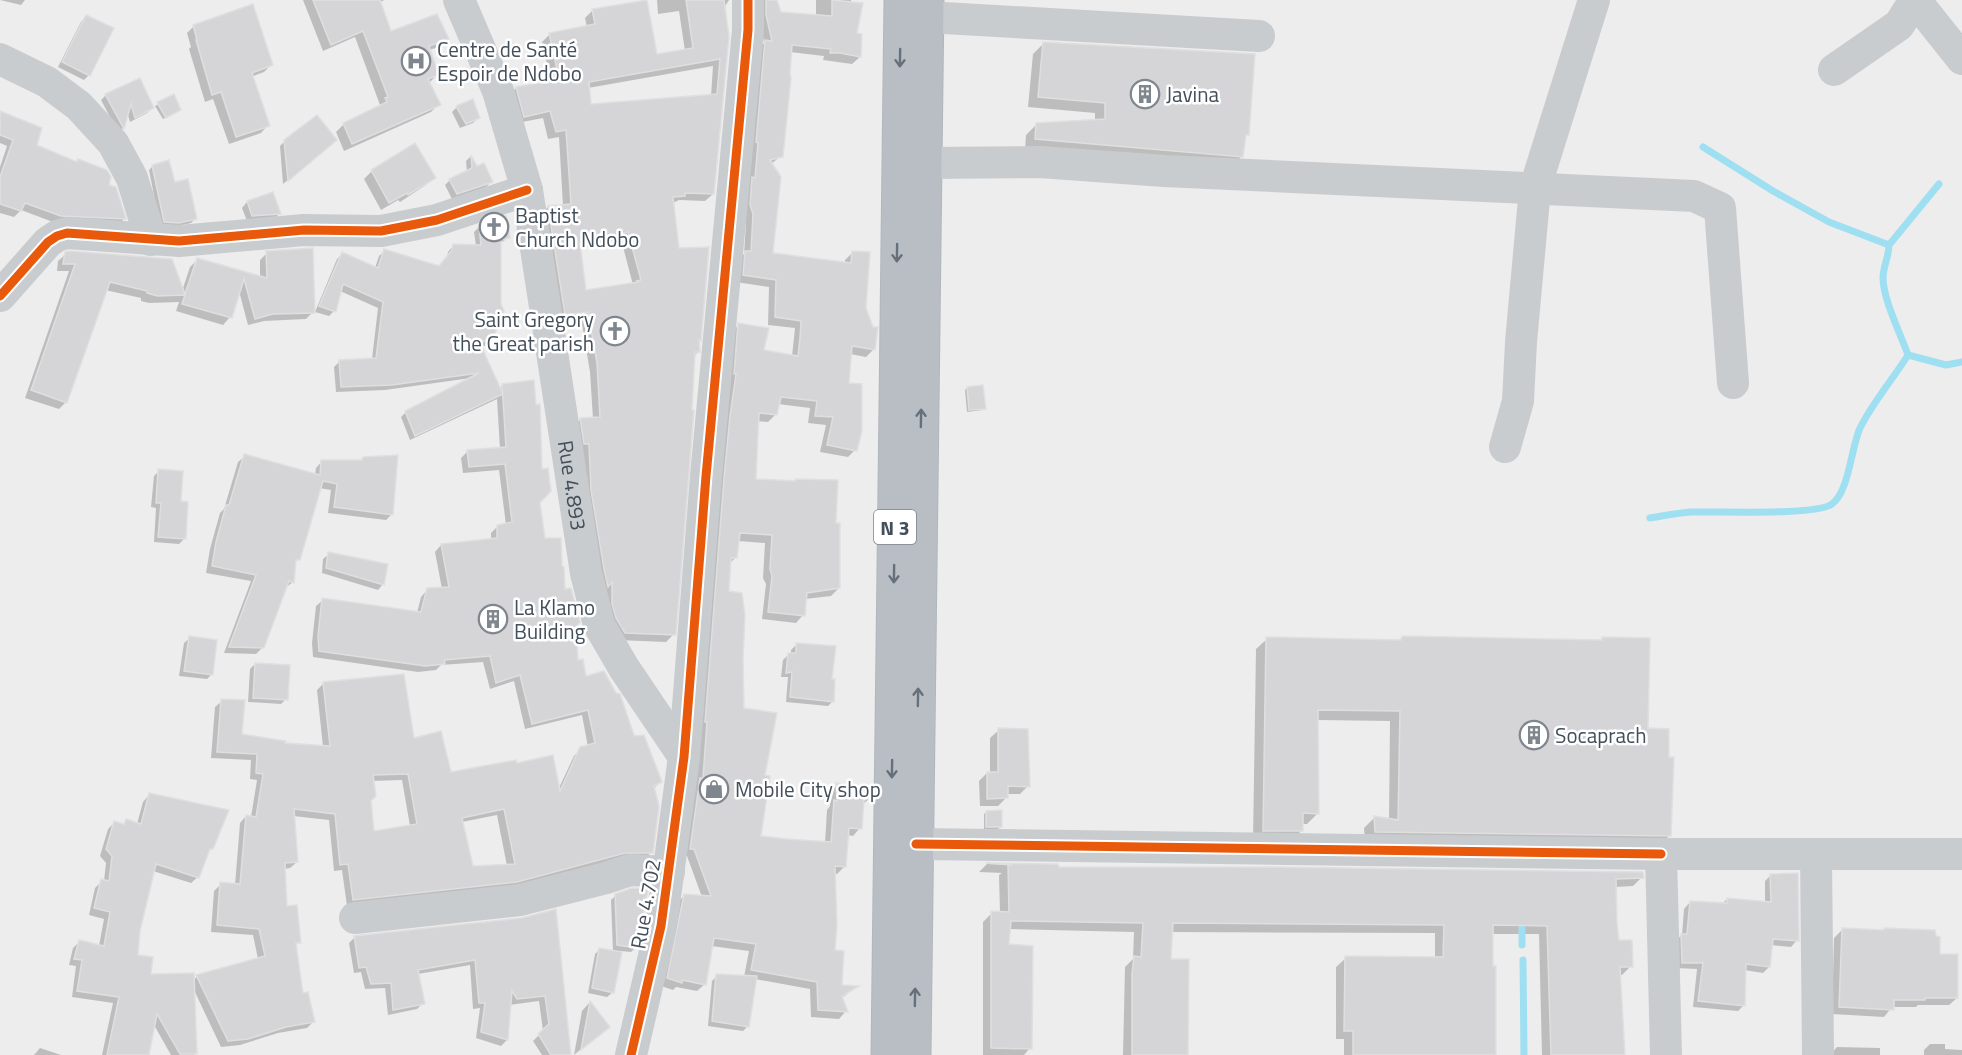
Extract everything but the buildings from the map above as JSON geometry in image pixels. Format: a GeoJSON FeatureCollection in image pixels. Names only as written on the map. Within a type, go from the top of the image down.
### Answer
{"type":"FeatureCollection","features":[{"type":"Feature","properties":{"kind":"highway","name":"N 3"},"geometry":{"type":"LineString","coordinates":[[914,1055],[916,844],[908,460],[925,163],[918,6]]}},
{"type":"Feature","properties":{"kind":"highway","name":"N 3"},"geometry":{"type":"LineString","coordinates":[[888,1055],[908,460],[918,6]]}},
{"type":"Feature","properties":{"kind":"street","name":"Rue 4.893"},"geometry":{"type":"LineString","coordinates":[[459,0],[498,91],[527,190],[586,573],[599,625],[624,668],[684,757]]}},
{"type":"Feature","properties":{"kind":"street","name":"Rue 4.702"},"geometry":{"type":"LineString","coordinates":[[631,1055],[661,926],[684,757],[706,476],[748,30],[748,0]]}},
{"type":"Feature","properties":{"kind":"street"},"geometry":{"type":"LineString","coordinates":[[1505,447],[1518,401],[1535,188],[1594,0]]}},
{"type":"Feature","properties":{"kind":"street"},"geometry":{"type":"LineString","coordinates":[[1834,70],[1899,25],[1915,0],[1962,59]]}},
{"type":"Feature","properties":{"kind":"street"},"geometry":{"type":"LineString","coordinates":[[918,6],[1259,36]]}},
{"type":"Feature","properties":{"kind":"street"},"geometry":{"type":"LineString","coordinates":[[0,59],[47,82],[79,106],[113,142],[132,178],[151,240]]}},
{"type":"Feature","properties":{"kind":"street"},"geometry":{"type":"LineString","coordinates":[[925,163],[1040,162],[1164,171],[1694,196],[1720,208],[1733,383]]}},
{"type":"Feature","properties":{"kind":"street"},"geometry":{"type":"LineString","coordinates":[[0,296],[48,242],[67,233],[179,241],[304,230],[381,231],[436,220],[527,190]]}},
{"type":"Feature","properties":{"kind":"street"},"geometry":{"type":"LineString","coordinates":[[916,844],[1661,854],[1962,854]]}},
{"type":"Feature","properties":{"kind":"street"},"geometry":{"type":"LineString","coordinates":[[1661,854],[1666,1055]]}},
{"type":"Feature","properties":{"kind":"street"},"geometry":{"type":"LineString","coordinates":[[1816,854],[1818,1055]]}},
{"type":"Feature","properties":{"kind":"street"},"geometry":{"type":"LineString","coordinates":[[355,918],[520,900],[630,870],[669,872]]}},
{"type":"Feature","properties":{"kind":"waterway"},"geometry":{"type":"LineString","coordinates":[[1703,147],[1773,191],[1829,222],[1889,245]]}},
{"type":"Feature","properties":{"kind":"waterway"},"geometry":{"type":"LineString","coordinates":[[1908,355],[1886,296],[1884,270],[1889,245],[1939,184]]}},
{"type":"Feature","properties":{"kind":"waterway"},"geometry":{"type":"LineString","coordinates":[[1908,355],[1946,365],[1962,362]]}},
{"type":"Feature","properties":{"kind":"waterway"},"geometry":{"type":"LineString","coordinates":[[1650,518],[1691,512],[1807,510],[1832,504],[1838,498],[1846,480],[1860,428],[1908,355]]}},
{"type":"Feature","properties":{"kind":"waterway"},"geometry":{"type":"LineString","coordinates":[[1522,918],[1522,945]]}},
{"type":"Feature","properties":{"kind":"waterway"},"geometry":{"type":"LineString","coordinates":[[1523,960],[1524,1055]]}},
{"type":"Feature","properties":{"kind":"cycle path"},"geometry":{"type":"LineString","coordinates":[[631,1055],[661,926],[684,757],[706,476],[748,30],[748,0]]}},
{"type":"Feature","properties":{"kind":"cycle path"},"geometry":{"type":"LineString","coordinates":[[0,296],[48,242],[67,233],[179,241],[304,230],[381,231],[437,220],[527,190]]}},
{"type":"Feature","properties":{"kind":"cycle path"},"geometry":{"type":"LineString","coordinates":[[916,844],[1661,854]]}},
{"type":"Feature","properties":{"kind":"place","name":"Centre de Santé Espoir de Ndobo"},"geometry":{"type":"Point","coordinates":[416,61]}},
{"type":"Feature","properties":{"kind":"place","name":"Javina"},"geometry":{"type":"Point","coordinates":[1145,94]}},
{"type":"Feature","properties":{"kind":"place","name":"Baptist Church Ndobo"},"geometry":{"type":"Point","coordinates":[494,227]}},
{"type":"Feature","properties":{"kind":"place","name":"Saint Gregory the Great parish"},"geometry":{"type":"Point","coordinates":[615,331]}},
{"type":"Feature","properties":{"kind":"place","name":"La Klamo Building"},"geometry":{"type":"Point","coordinates":[493,619]}},
{"type":"Feature","properties":{"kind":"place","name":"Socaprach"},"geometry":{"type":"Point","coordinates":[1534,735]}},
{"type":"Feature","properties":{"kind":"place","name":"Mobile City shop"},"geometry":{"type":"Point","coordinates":[714,789]}}]}
